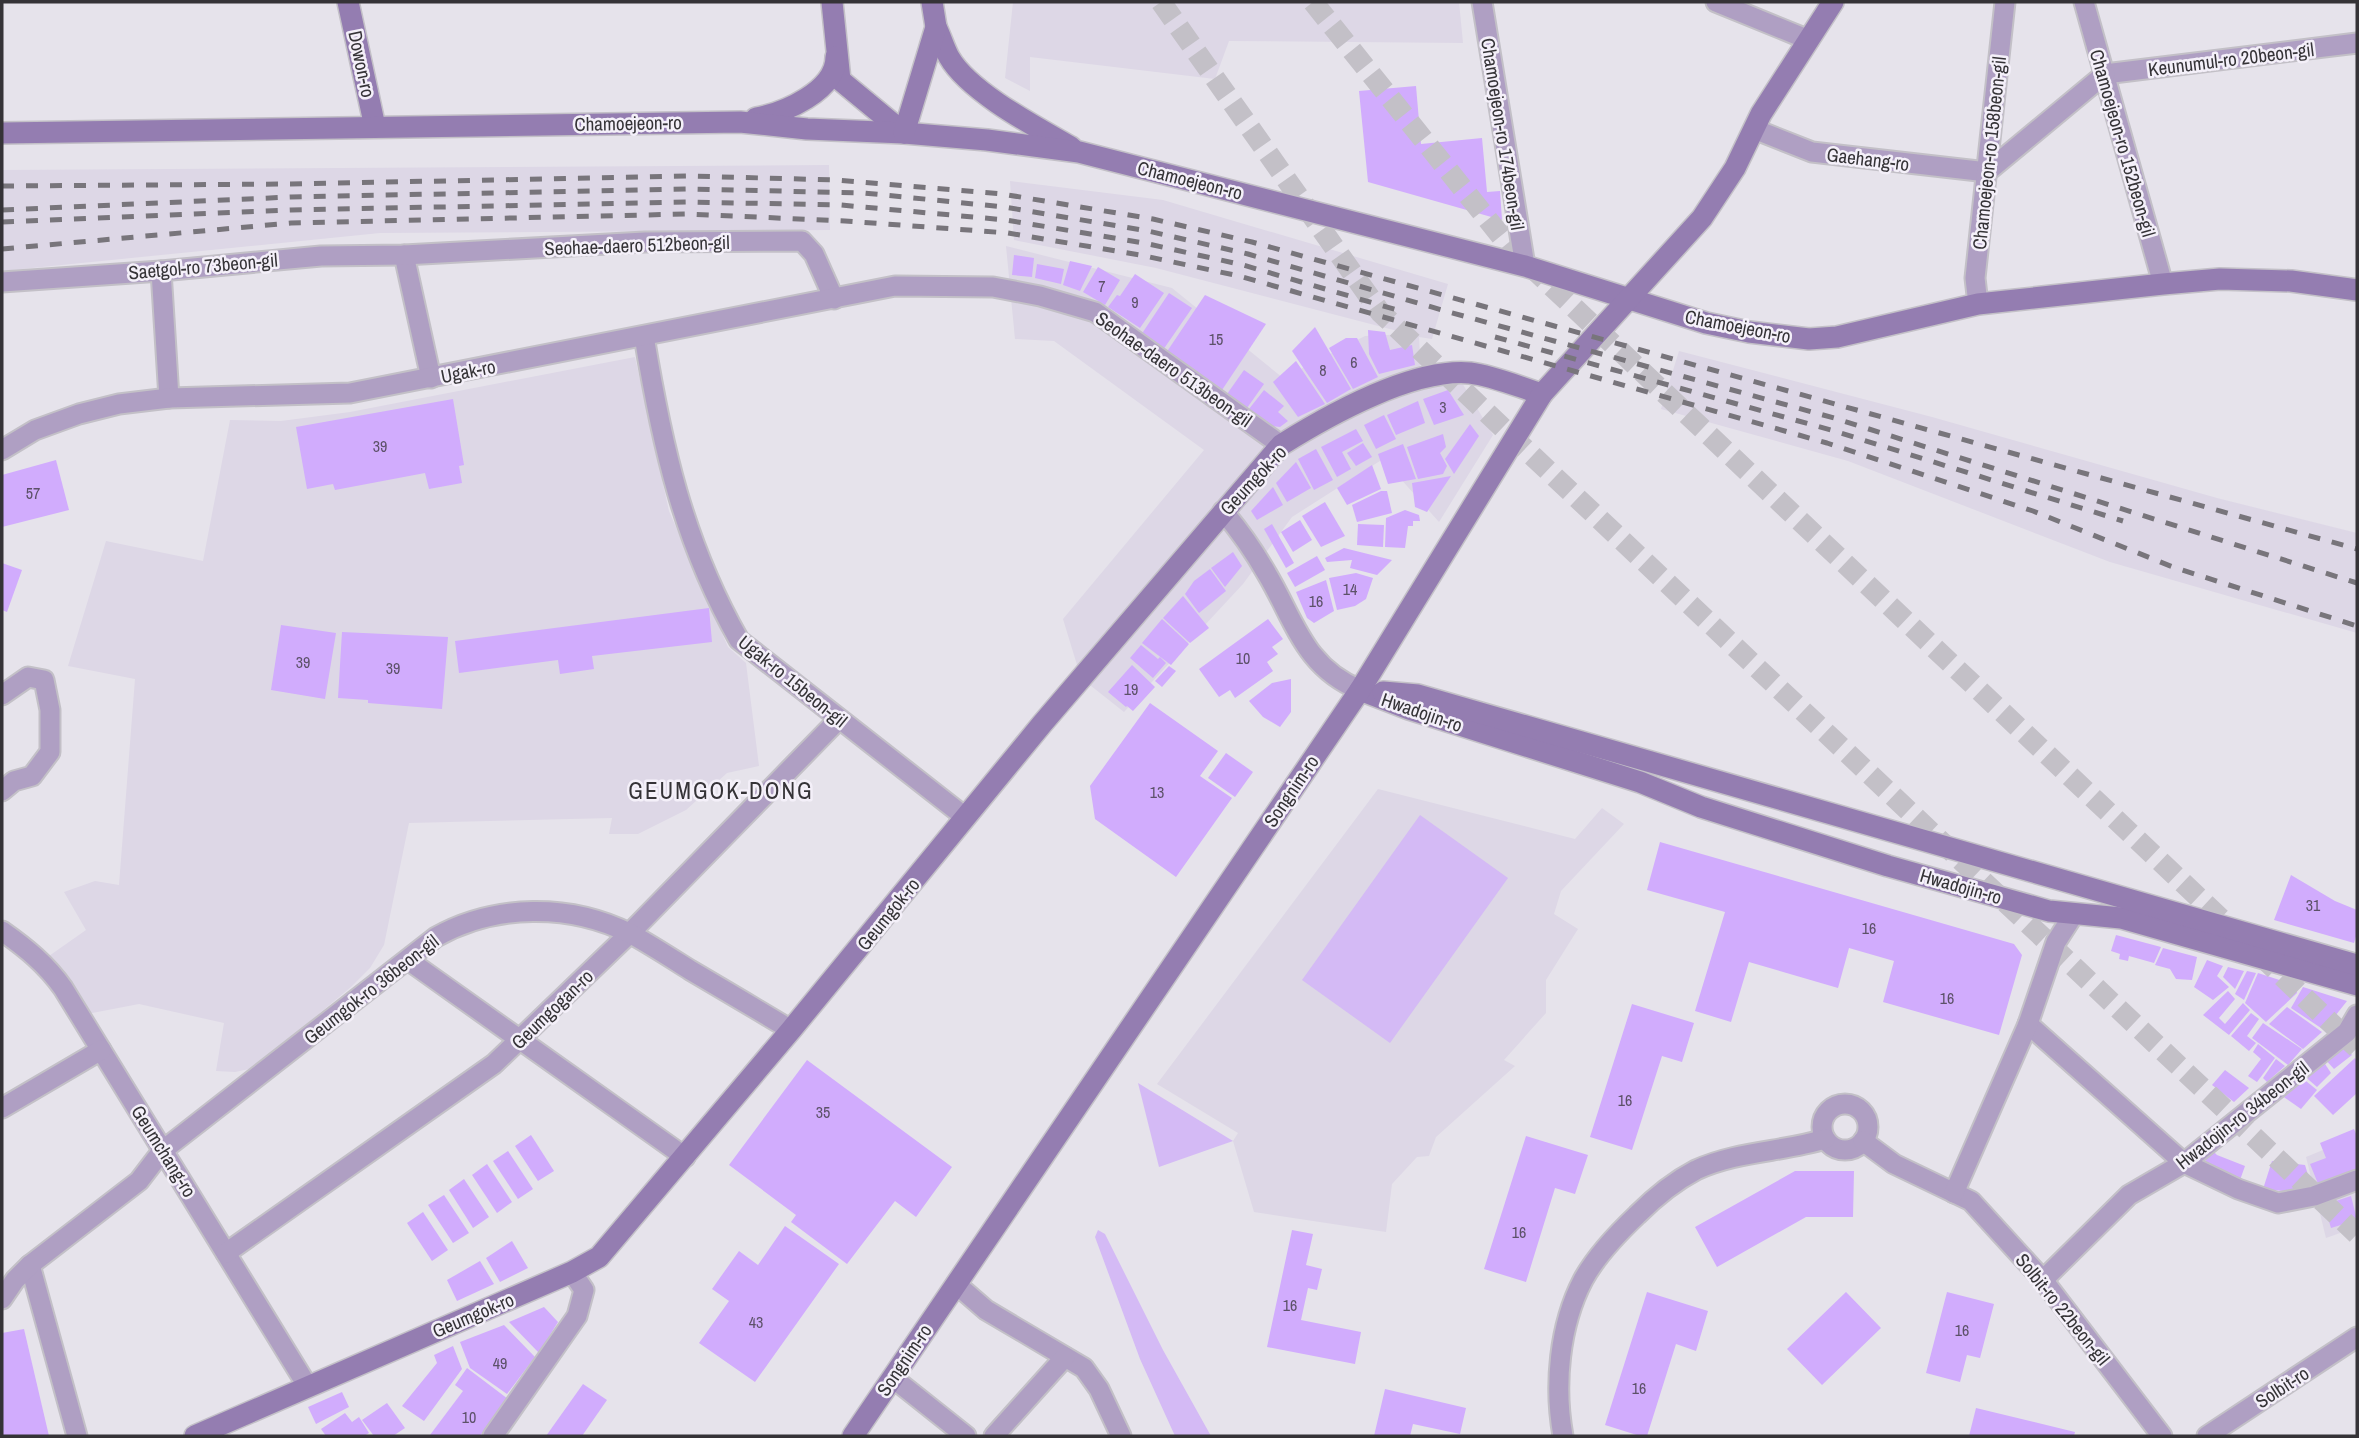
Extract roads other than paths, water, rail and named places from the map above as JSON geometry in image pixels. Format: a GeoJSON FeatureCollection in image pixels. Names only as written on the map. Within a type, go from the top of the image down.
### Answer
{"type":"FeatureCollection","features":[{"type":"Feature","properties":{"kind":"main road","name":"Dowon-ro"},"geometry":{"type":"LineString","coordinates":[[348,2],[375,127]]}},
{"type":"Feature","properties":{"kind":"main road"},"geometry":{"type":"LineString","coordinates":[[932,2],[936,27],[950,59],[979,89],[1079,152]]}},
{"type":"Feature","properties":{"kind":"main road"},"geometry":{"type":"LineString","coordinates":[[1627,299],[1702,218],[1735,168],[1754,129],[1833,2]]}},
{"type":"Feature","properties":{"kind":"main road"},"geometry":{"type":"LineString","coordinates":[[834,12],[840,80],[904,133],[936,27]]}},
{"type":"Feature","properties":{"kind":"main road"},"geometry":{"type":"LineString","coordinates":[[740,122],[778,114],[821,87],[836,65],[834,12]]}},
{"type":"Feature","properties":{"kind":"main road","name":"Chamoejeon-ro"},"geometry":{"type":"LineString","coordinates":[[2,133],[740,122],[807,129],[987,140],[1079,152],[1525,266],[1706,323],[1749,332],[1809,339],[1837,337],[1978,304],[2163,284],[2232,279],[2291,281],[2357,290]]}},
{"type":"Feature","properties":{"kind":"main road","name":"Songnim-ro"},"geometry":{"type":"LineString","coordinates":[[853,1436],[1360,690],[1542,394],[1627,299]]}},
{"type":"Feature","properties":{"kind":"main road","name":"Geumgok-ro"},"geometry":{"type":"LineString","coordinates":[[195,1436],[572,1272],[599,1257],[791,1030],[965,817],[1282,445],[1312,426],[1353,406],[1430,377],[1470,373],[1542,394]]}},
{"type":"Feature","properties":{"kind":"main road","name":"Hwadojin-ro"},"geometry":{"type":"LineString","coordinates":[[1360,690],[1409,709],[1640,782],[1727,815],[1995,896],[2049,911],[2121,918],[2357,985]]}},
{"type":"Feature","properties":{"kind":"main road","name":"Hwadojin-ro"},"geometry":{"type":"LineString","coordinates":[[1360,690],[1418,695],[2357,965]]}},
{"type":"Feature","properties":{"kind":"street","name":"Chamoejeon-ro 174beon-gil"},"geometry":{"type":"LineString","coordinates":[[1482,2],[1525,266]]}},
{"type":"Feature","properties":{"kind":"street"},"geometry":{"type":"LineString","coordinates":[[1716,2],[1809,40]]}},
{"type":"Feature","properties":{"kind":"street","name":"Chamoejeon-ro 158beon-gil"},"geometry":{"type":"LineString","coordinates":[[1978,304],[1975,278],[2006,2]]}},
{"type":"Feature","properties":{"kind":"street","name":"Chamoejeon-ro 152beon-gil"},"geometry":{"type":"LineString","coordinates":[[2084,2],[2163,284]]}},
{"type":"Feature","properties":{"kind":"street","name":"Keunumul-ro 20beon-gil"},"geometry":{"type":"LineString","coordinates":[[2105,74],[2357,43]]}},
{"type":"Feature","properties":{"kind":"street"},"geometry":{"type":"LineString","coordinates":[[1987,172],[2105,74]]}},
{"type":"Feature","properties":{"kind":"street","name":"Gaehang-ro"},"geometry":{"type":"LineString","coordinates":[[1754,129],[1812,152],[1987,172]]}},
{"type":"Feature","properties":{"kind":"street","name":"Seohae-daero 512beon-gil"},"geometry":{"type":"LineString","coordinates":[[404,255],[645,242],[802,241],[814,254],[834,299]]}},
{"type":"Feature","properties":{"kind":"street"},"geometry":{"type":"LineString","coordinates":[[404,255],[431,378]]}},
{"type":"Feature","properties":{"kind":"street","name":"Saetgol-ro 73beon-gil"},"geometry":{"type":"LineString","coordinates":[[2,282],[321,256],[404,255]]}},
{"type":"Feature","properties":{"kind":"street"},"geometry":{"type":"LineString","coordinates":[[160,271],[169,398]]}},
{"type":"Feature","properties":{"kind":"street","name":"Ugak-ro"},"geometry":{"type":"LineString","coordinates":[[2,450],[35,430],[79,414],[119,404],[169,398],[350,393],[895,286],[937,286]]}},
{"type":"Feature","properties":{"kind":"street","name":"Seohae-daero 513beon-gil"},"geometry":{"type":"LineString","coordinates":[[937,286],[993,287],[1040,296],[1095,312],[1282,445]]}},
{"type":"Feature","properties":{"kind":"street","name":"Ugak-ro 15beon-gil"},"geometry":{"type":"LineString","coordinates":[[644,336],[667,460],[693,543],[716,599],[739,640],[965,817]]}},
{"type":"Feature","properties":{"kind":"street"},"geometry":{"type":"LineString","coordinates":[[1223,511],[1256,554],[1299,639],[1319,664],[1343,683],[1360,690]]}},
{"type":"Feature","properties":{"kind":"street"},"geometry":{"type":"LineString","coordinates":[[2,791],[14,781],[32,776],[50,752],[50,710],[44,680],[27,677],[6,684]]}},
{"type":"Feature","properties":{"kind":"street","name":"Geumgogan-ro"},"geometry":{"type":"LineString","coordinates":[[226,1253],[494,1063],[521,1040],[839,719]]}},
{"type":"Feature","properties":{"kind":"street","name":"Geumgok-ro 36beon-gil"},"geometry":{"type":"LineString","coordinates":[[2,1299],[30,1265],[139,1181],[162,1151],[436,937],[455,926],[489,915],[533,911],[589,919],[629,933],[791,1030]]}},
{"type":"Feature","properties":{"kind":"street"},"geometry":{"type":"LineString","coordinates":[[1954,1193],[2028,1024],[2056,942],[2074,914]]}},
{"type":"Feature","properties":{"kind":"street","name":"Geumchang-ro"},"geometry":{"type":"LineString","coordinates":[[2,931],[32,952],[50,969],[308,1387]]}},
{"type":"Feature","properties":{"kind":"street"},"geometry":{"type":"LineString","coordinates":[[408,960],[685,1157]]}},
{"type":"Feature","properties":{"kind":"street","name":"Hwadojin-ro 34beon-gil"},"geometry":{"type":"LineString","coordinates":[[2043,1280],[2129,1195],[2184,1164],[2352,1038],[2357,1015]]}},
{"type":"Feature","properties":{"kind":"street"},"geometry":{"type":"LineString","coordinates":[[2028,1024],[2184,1164],[2238,1189],[2278,1203],[2314,1196],[2357,1180]]}},
{"type":"Feature","properties":{"kind":"street"},"geometry":{"type":"LineString","coordinates":[[2,1108],[102,1050]]}},
{"type":"Feature","properties":{"kind":"street"},"geometry":{"type":"LineString","coordinates":[[1848,1104],[1856,1106],[1866,1118],[1868,1126],[1863,1141],[1844,1150],[1830,1145],[1821,1125],[1827,1112],[1833,1107],[1848,1104]]}},
{"type":"Feature","properties":{"kind":"street"},"geometry":{"type":"LineString","coordinates":[[1563,1436],[1559,1415],[1558,1376],[1571,1311],[1583,1280],[1603,1251],[1654,1198],[1696,1171],[1738,1156],[1800,1147],[1825,1139]]}},
{"type":"Feature","properties":{"kind":"street","name":"Solbit-ro 22beon-gil"},"geometry":{"type":"LineString","coordinates":[[1863,1141],[1894,1164],[1971,1201],[2043,1280],[2162,1436]]}},
{"type":"Feature","properties":{"kind":"street"},"geometry":{"type":"LineString","coordinates":[[30,1265],[77,1436]]}},
{"type":"Feature","properties":{"kind":"street"},"geometry":{"type":"LineString","coordinates":[[494,1436],[578,1316],[584,1290],[572,1272]]}},
{"type":"Feature","properties":{"kind":"street"},"geometry":{"type":"LineString","coordinates":[[956,1284],[986,1310],[1084,1368],[1092,1378],[1121,1436]]}},
{"type":"Feature","properties":{"kind":"street","name":"Solbit-ro"},"geometry":{"type":"LineString","coordinates":[[2207,1436],[2357,1337]]}},
{"type":"Feature","properties":{"kind":"street"},"geometry":{"type":"LineString","coordinates":[[994,1436],[1065,1357]]}},
{"type":"Feature","properties":{"kind":"street"},"geometry":{"type":"LineString","coordinates":[[893,1378],[966,1436]]}},
{"type":"Feature","properties":{"kind":"tunnel"},"geometry":{"type":"LineString","coordinates":[[1161,2],[1380,312],[2357,1234]]}},
{"type":"Feature","properties":{"kind":"tunnel"},"geometry":{"type":"LineString","coordinates":[[1313,2],[1509,246],[2236,933]]}},
{"type":"Feature","properties":{"kind":"tunnel"},"geometry":{"type":"LineString","coordinates":[[2260,955],[2357,1048]]}},
{"type":"Feature","properties":{"kind":"railway"},"geometry":{"type":"LineString","coordinates":[[2,186],[291,184],[689,176],[836,180],[1002,194],[1153,219],[1252,242],[2357,549]]}},
{"type":"Feature","properties":{"kind":"railway"},"geometry":{"type":"LineString","coordinates":[[2,210],[291,197],[689,189],[864,193],[1004,207],[1148,231],[1248,254],[1834,418],[2357,583]]}},
{"type":"Feature","properties":{"kind":"railway"},"geometry":{"type":"LineString","coordinates":[[2,222],[291,210],[688,202],[841,205],[1006,220],[1144,243],[1243,265],[1404,312]]}},
{"type":"Feature","properties":{"kind":"railway"},"geometry":{"type":"LineString","coordinates":[[2,249],[291,223],[688,214],[845,221],[1008,233],[1140,255],[1239,276],[1827,443],[2033,511],[2173,567],[2357,626]]}},
{"type":"Feature","properties":{"kind":"railway"},"geometry":{"type":"LineString","coordinates":[[1495,337],[1831,430],[2123,521]]}},
{"type":"Feature","properties":{"kind":"district","name":"GEUMGOK-DONG"},"geometry":{"type":"Point","coordinates":[721,790]}}]}
